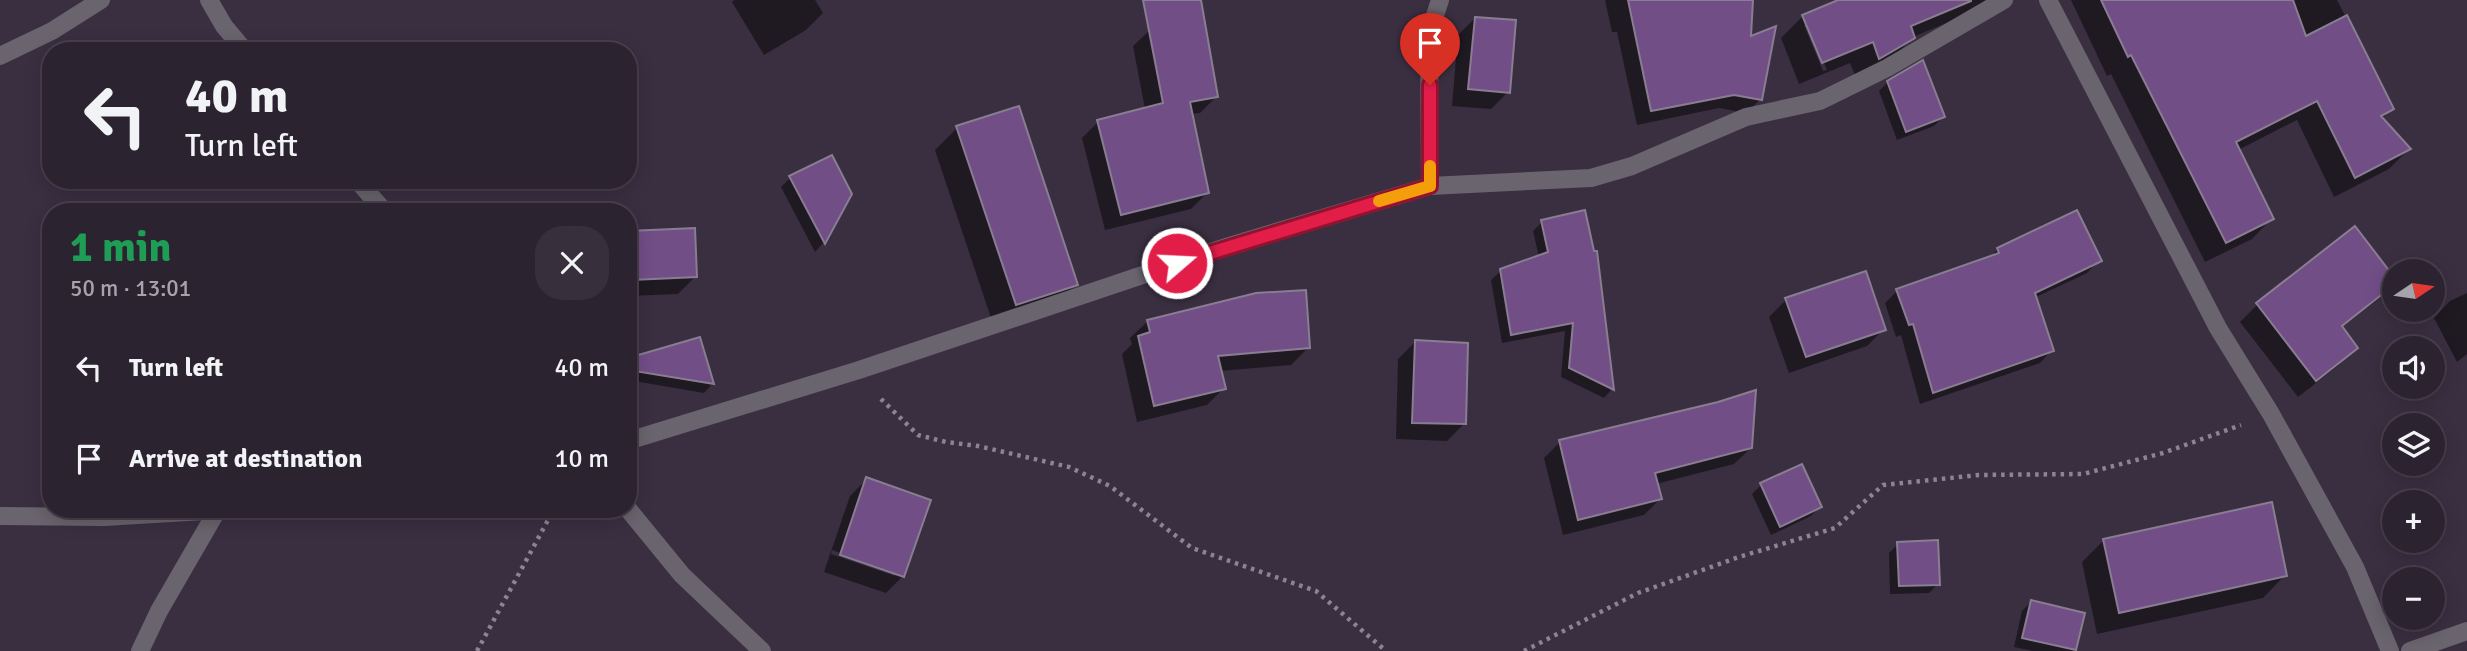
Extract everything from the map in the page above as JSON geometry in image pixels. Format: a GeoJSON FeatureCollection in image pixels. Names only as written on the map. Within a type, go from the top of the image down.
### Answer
{"type":"FeatureCollection","features":[{"type":"Feature","properties":{"kind":"street"},"geometry":{"type":"LineString","coordinates":[[0,56],[52,31],[102,0]]}},
{"type":"Feature","properties":{"kind":"street"},"geometry":{"type":"LineString","coordinates":[[209,0],[224,26],[237,42]]}},
{"type":"Feature","properties":{"kind":"street"},"geometry":{"type":"LineString","coordinates":[[1430,186],[1429,34],[1440,0]]}},
{"type":"Feature","properties":{"kind":"street"},"geometry":{"type":"LineString","coordinates":[[637,438],[859,370],[1229,246],[1430,186],[1591,178],[1632,166],[1746,117],[1820,101],[1887,68],[2004,0]]}},
{"type":"Feature","properties":{"kind":"street"},"geometry":{"type":"LineString","coordinates":[[2048,0],[2212,316],[2272,414],[2355,567],[2390,651]]}},
{"type":"Feature","properties":{"kind":"street"},"geometry":{"type":"LineString","coordinates":[[366,189],[377,203]]}},
{"type":"Feature","properties":{"kind":"street"},"geometry":{"type":"LineString","coordinates":[[0,516],[42,516]]}},
{"type":"Feature","properties":{"kind":"street"},"geometry":{"type":"LineString","coordinates":[[140,651],[159,611],[212,518]]}},
{"type":"Feature","properties":{"kind":"street"},"geometry":{"type":"LineString","coordinates":[[635,518],[682,575],[762,651]]}},
{"type":"Feature","properties":{"kind":"street"},"geometry":{"type":"LineString","coordinates":[[2410,651],[2467,631]]}},
{"type":"Feature","properties":{"kind":"path"},"geometry":{"type":"LineString","coordinates":[[859,370],[889,409],[918,435],[1069,467],[1110,486],[1192,548],[1316,591],[1386,651]]}},
{"type":"Feature","properties":{"kind":"path"},"geometry":{"type":"LineString","coordinates":[[1524,651],[1638,593],[1739,557],[1835,528],[1883,485],[1979,475],[2083,474],[2163,453],[2272,414]]}},
{"type":"Feature","properties":{"kind":"path"},"geometry":{"type":"LineString","coordinates":[[477,651],[549,518]]}},
{"type":"Feature","properties":{"kind":"building"},"geometry":{"type":"Polygon","coordinates":[[[1143,0],[1201,0],[1218,97],[1190,102],[1209,193],[1121,215],[1097,120],[1163,103],[1143,0]]]}},
{"type":"Feature","properties":{"kind":"building"},"geometry":{"type":"Polygon","coordinates":[[[1628,0],[1753,0],[1751,36],[1776,26],[1762,100],[1734,95],[1651,111],[1628,0]]]}},
{"type":"Feature","properties":{"kind":"building"},"geometry":{"type":"Polygon","coordinates":[[[1838,0],[1971,1],[1911,26],[1915,38],[1879,59],[1873,42],[1822,63],[1802,15],[1838,0]]]}},
{"type":"Feature","properties":{"kind":"building"},"geometry":{"type":"Polygon","coordinates":[[[2101,0],[2293,0],[2306,36],[2347,15],[2394,109],[2381,116],[2411,149],[2355,178],[2317,101],[2236,142],[2274,219],[2226,243],[2101,0]]]}},
{"type":"Feature","properties":{"kind":"building"},"geometry":{"type":"Polygon","coordinates":[[[1475,17],[1516,20],[1510,93],[1468,89],[1475,17]]]}},
{"type":"Feature","properties":{"kind":"building"},"geometry":{"type":"Polygon","coordinates":[[[1923,60],[1945,117],[1906,132],[1887,81],[1923,60]]]}},
{"type":"Feature","properties":{"kind":"building"},"geometry":{"type":"Polygon","coordinates":[[[1019,106],[1078,285],[1016,305],[956,126],[1019,106]]]}},
{"type":"Feature","properties":{"kind":"building"},"geometry":{"type":"Polygon","coordinates":[[[832,155],[852,194],[825,244],[789,176],[832,155]]]}},
{"type":"Feature","properties":{"kind":"building"},"geometry":{"type":"Polygon","coordinates":[[[1585,210],[1594,251],[1597,251],[1614,390],[1569,368],[1573,323],[1511,335],[1500,269],[1548,252],[1541,220],[1585,210]]]}},
{"type":"Feature","properties":{"kind":"building"},"geometry":{"type":"Polygon","coordinates":[[[2077,210],[2102,261],[2035,293],[2054,351],[1933,393],[1913,324],[1909,325],[1896,289],[1999,253],[1997,248],[2077,210]]]}},
{"type":"Feature","properties":{"kind":"building"},"geometry":{"type":"Polygon","coordinates":[[[2355,226],[2382,261],[2382,294],[2342,326],[2358,348],[2316,381],[2256,303],[2355,226]]]}},
{"type":"Feature","properties":{"kind":"building"},"geometry":{"type":"Polygon","coordinates":[[[695,228],[697,277],[637,280],[637,231],[695,228]]]}},
{"type":"Feature","properties":{"kind":"building"},"geometry":{"type":"Polygon","coordinates":[[[1866,271],[1886,330],[1806,357],[1785,298],[1866,271]]]}},
{"type":"Feature","properties":{"kind":"building"},"geometry":{"type":"Polygon","coordinates":[[[1306,290],[1310,348],[1218,356],[1226,389],[1154,406],[1138,336],[1150,332],[1147,320],[1256,293],[1306,290]]]}},
{"type":"Feature","properties":{"kind":"building"},"geometry":{"type":"Polygon","coordinates":[[[700,337],[714,384],[637,371],[637,355],[700,337]]]}},
{"type":"Feature","properties":{"kind":"building"},"geometry":{"type":"Polygon","coordinates":[[[1415,340],[1468,343],[1466,424],[1412,423],[1415,340]]]}},
{"type":"Feature","properties":{"kind":"building"},"geometry":{"type":"Polygon","coordinates":[[[1756,390],[1752,448],[1655,473],[1662,499],[1578,520],[1559,440],[1718,402],[1756,390]]]}},
{"type":"Feature","properties":{"kind":"building"},"geometry":{"type":"Polygon","coordinates":[[[1802,464],[1822,507],[1780,527],[1760,483],[1802,464]]]}},
{"type":"Feature","properties":{"kind":"building"},"geometry":{"type":"Polygon","coordinates":[[[866,477],[931,500],[904,577],[840,555],[866,477]]]}},
{"type":"Feature","properties":{"kind":"building"},"geometry":{"type":"Polygon","coordinates":[[[2272,502],[2287,576],[2119,613],[2103,539],[2272,502]]]}},
{"type":"Feature","properties":{"kind":"building"},"geometry":{"type":"Polygon","coordinates":[[[1938,540],[1940,585],[1899,586],[1897,542],[1938,540]]]}},
{"type":"Feature","properties":{"kind":"building"},"geometry":{"type":"Polygon","coordinates":[[[2031,600],[2085,613],[2076,650],[2022,638],[2031,600]]]}},
{"type":"Feature","properties":{"kind":"slow traffic"},"geometry":{"type":"LineString","coordinates":[[1379,201],[1430,186],[1430,166]]}},
{"type":"Feature","properties":{"kind":"route"},"geometry":{"type":"LineString","coordinates":[[1177,263],[1430,186],[1430,85]]}}]}
